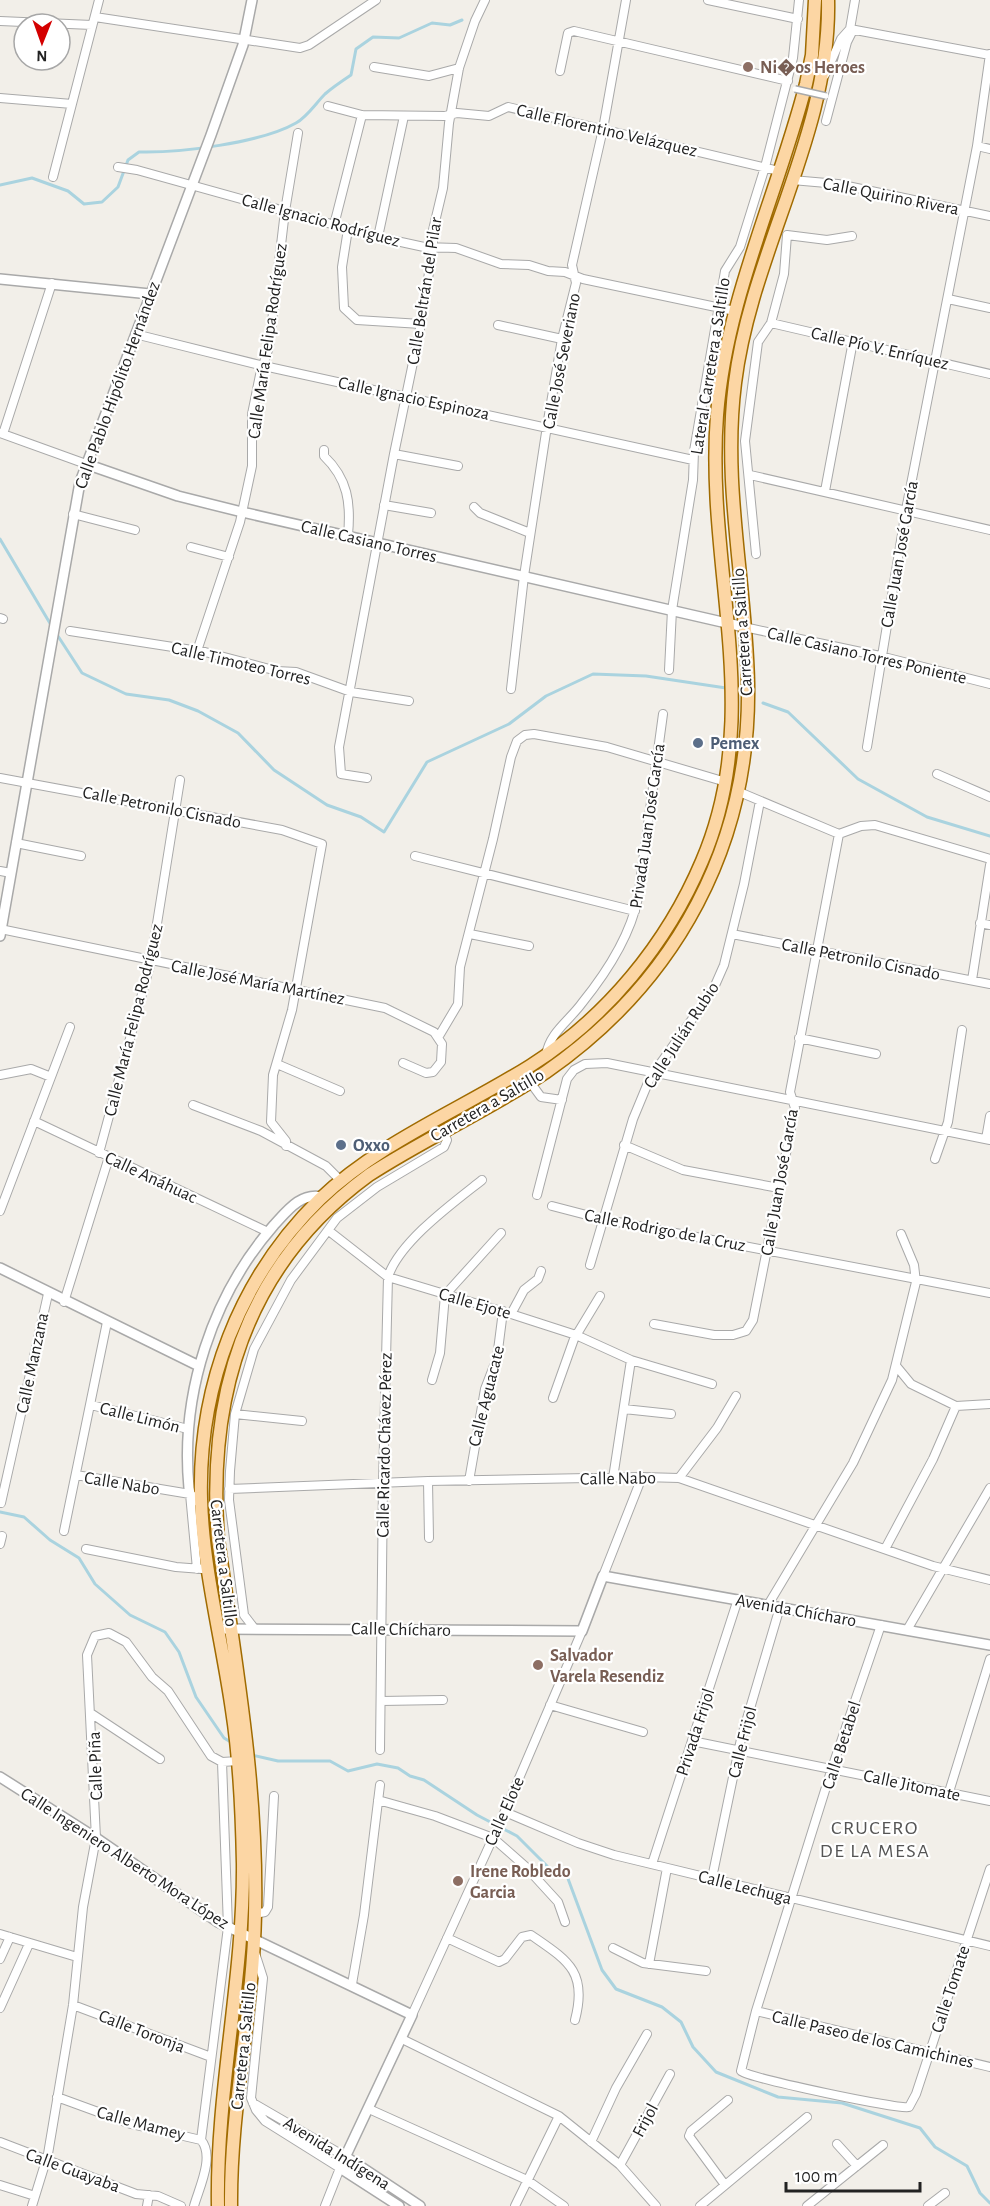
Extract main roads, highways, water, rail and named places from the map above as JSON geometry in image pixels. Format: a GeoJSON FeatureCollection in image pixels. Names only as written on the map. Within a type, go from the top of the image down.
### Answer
{"type":"FeatureCollection","features":[{"type":"Feature","properties":{"kind":"main road","name":"Carretera a Saltillo"},"geometry":{"type":"LineString","coordinates":[[218,2206],[212,2164],[241,1932],[242,1759],[248,1744],[226,1629],[203,1569],[201,1504],[207,1416],[216,1374],[232,1327],[262,1269],[280,1243],[322,1197],[390,1147],[546,1055],[599,1011],[634,974],[661,937],[701,864],[716,823],[726,782],[734,698],[729,624],[719,539],[715,464],[720,386],[735,311],[808,76],[815,0]]}},
{"type":"Feature","properties":{"kind":"main road","name":"Carretera a Saltillo"},"geometry":{"type":"LineString","coordinates":[[231,2206],[231,2165],[254,1944],[255,1914],[242,1759],[236,1737],[215,1489],[220,1420],[234,1361],[258,1302],[290,1251],[333,1204],[369,1175],[530,1082],[594,1035],[630,1001],[669,951],[698,903],[728,829],[737,791],[748,698],[744,627],[730,486],[735,386],[753,295],[823,92],[828,0]]}},
{"type":"Feature","properties":{"kind":"waterway"},"geometry":{"type":"LineString","coordinates":[[0,185],[32,178],[68,191],[84,204],[102,202],[118,187],[128,160],[139,152],[175,151],[219,145],[281,130],[308,114],[325,94],[351,75],[356,49],[373,37],[399,38],[432,23],[450,25],[462,20]]}},
{"type":"Feature","properties":{"kind":"waterway"},"geometry":{"type":"LineString","coordinates":[[0,539],[51,625]]}},
{"type":"Feature","properties":{"kind":"waterway"},"geometry":{"type":"LineString","coordinates":[[56,633],[82,673],[126,694],[169,700],[198,711],[238,733],[274,770],[327,805],[361,817],[384,832],[427,762],[509,724],[546,696],[593,674],[646,676],[726,688]]}},
{"type":"Feature","properties":{"kind":"waterway"},"geometry":{"type":"LineString","coordinates":[[763,703],[788,712],[858,779],[927,817],[990,836]]}},
{"type":"Feature","properties":{"kind":"waterway"},"geometry":{"type":"LineString","coordinates":[[0,1512],[24,1517],[50,1540],[79,1558],[95,1584],[130,1615],[165,1632],[179,1652],[196,1697],[224,1738],[234,1744]]}},
{"type":"Feature","properties":{"kind":"waterway"},"geometry":{"type":"LineString","coordinates":[[252,1755],[278,1761],[330,1761],[348,1771],[377,1764],[398,1768],[410,1776],[424,1780],[477,1815],[517,1836],[548,1867],[567,1876],[602,1970],[616,1989],[662,2007],[681,2022],[693,2047],[716,2072],[778,2097],[842,2103],[920,2128],[935,2147],[967,2166],[980,2193],[990,2203]]}},
{"type":"Feature","properties":{"kind":"place","name":"Ni�os Heroes"},"geometry":{"type":"Point","coordinates":[748,67]}},
{"type":"Feature","properties":{"kind":"place","name":"Pemex"},"geometry":{"type":"Point","coordinates":[698,743]}},
{"type":"Feature","properties":{"kind":"place","name":"Oxxo"},"geometry":{"type":"Point","coordinates":[341,1145]}},
{"type":"Feature","properties":{"kind":"place","name":"Salvador Varela Resendiz"},"geometry":{"type":"Point","coordinates":[538,1665]}},
{"type":"Feature","properties":{"kind":"place","name":"Irene Robledo Garcia"},"geometry":{"type":"Point","coordinates":[458,1881]}},
{"type":"Feature","properties":{"kind":"district","name":"CRUCERO DE LA MESA"},"geometry":{"type":"Point","coordinates":[875,1838]}}]}
